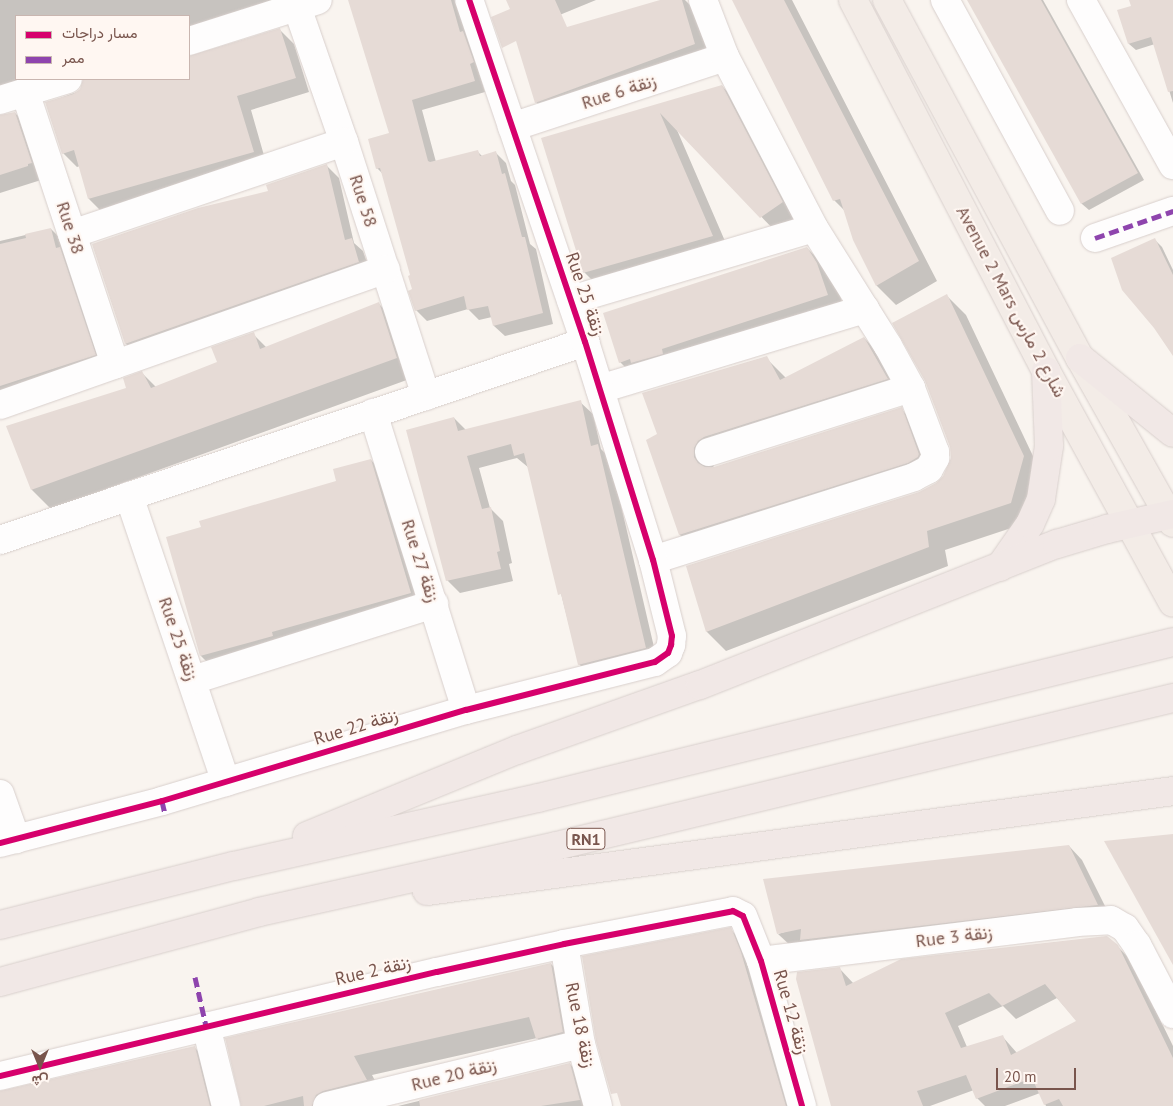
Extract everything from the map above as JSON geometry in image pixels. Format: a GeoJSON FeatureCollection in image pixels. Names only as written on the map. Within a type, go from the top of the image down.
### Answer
{"type":"FeatureCollection","features":[{"type":"Feature","properties":{"kind":"highway"},"geometry":{"type":"LineString","coordinates":[[1080,358],[1173,433]]}},
{"type":"Feature","properties":{"kind":"highway"},"geometry":{"type":"LineString","coordinates":[[1000,567],[1030,524],[1041,499],[1049,446],[1046,372]]}},
{"type":"Feature","properties":{"kind":"highway"},"geometry":{"type":"LineString","coordinates":[[234,866],[517,750],[700,684],[1057,544],[1130,523],[1171,517]]}},
{"type":"Feature","properties":{"kind":"highway"},"geometry":{"type":"LineString","coordinates":[[0,925],[234,866],[547,796],[1173,642]]}},
{"type":"Feature","properties":{"kind":"highway","name":"RN1"},"geometry":{"type":"LineString","coordinates":[[0,982],[260,912],[556,846],[1173,698]]}},
{"type":"Feature","properties":{"kind":"highway"},"geometry":{"type":"LineString","coordinates":[[260,912],[1173,791]]}},
{"type":"Feature","properties":{"kind":"main road","name":"Avenue 2 Mars شارع 2 مارس"},"geometry":{"type":"LineString","coordinates":[[853,0],[1046,372],[1173,603]]}},
{"type":"Feature","properties":{"kind":"main road","name":"Avenue 2 Mars شارع 2 مارس"},"geometry":{"type":"LineString","coordinates":[[887,0],[1080,358],[1171,517]]}},
{"type":"Feature","properties":{"kind":"street","name":"Rue 25 زنقة"},"geometry":{"type":"LineString","coordinates":[[470,0],[585,342],[664,601]]}},
{"type":"Feature","properties":{"kind":"street"},"geometry":{"type":"LineString","coordinates":[[653,560],[914,477],[934,464],[935,452],[911,388],[865,309],[814,228],[726,57],[703,0]]}},
{"type":"Feature","properties":{"kind":"street"},"geometry":{"type":"LineString","coordinates":[[945,0],[1060,211]]}},
{"type":"Feature","properties":{"kind":"street"},"geometry":{"type":"LineString","coordinates":[[1081,0],[1173,165]]}},
{"type":"Feature","properties":{"kind":"street"},"geometry":{"type":"LineString","coordinates":[[190,41],[307,4]]}},
{"type":"Feature","properties":{"kind":"street","name":"Rue 58"},"geometry":{"type":"LineString","coordinates":[[307,4],[344,142],[426,396]]}},
{"type":"Feature","properties":{"kind":"street","name":"Rue 6 زنقة"},"geometry":{"type":"LineString","coordinates":[[512,127],[726,57]]}},
{"type":"Feature","properties":{"kind":"street"},"geometry":{"type":"LineString","coordinates":[[12,96],[65,80]]}},
{"type":"Feature","properties":{"kind":"street","name":"Rue 38"},"geometry":{"type":"LineString","coordinates":[[12,96],[72,234],[115,364]]}},
{"type":"Feature","properties":{"kind":"street"},"geometry":{"type":"LineString","coordinates":[[72,234],[344,142]]}},
{"type":"Feature","properties":{"kind":"street"},"geometry":{"type":"LineString","coordinates":[[1094,238],[1173,211]]}},
{"type":"Feature","properties":{"kind":"street"},"geometry":{"type":"LineString","coordinates":[[571,300],[814,228]]}},
{"type":"Feature","properties":{"kind":"street"},"geometry":{"type":"LineString","coordinates":[[0,405],[386,269]]}},
{"type":"Feature","properties":{"kind":"street"},"geometry":{"type":"LineString","coordinates":[[600,389],[865,309]]}},
{"type":"Feature","properties":{"kind":"street"},"geometry":{"type":"LineString","coordinates":[[2,534],[129,496],[585,342]]}},
{"type":"Feature","properties":{"kind":"street"},"geometry":{"type":"LineString","coordinates":[[709,452],[911,388]]}},
{"type":"Feature","properties":{"kind":"street","name":"Rue 27 زنقة"},"geometry":{"type":"LineString","coordinates":[[373,413],[466,710]]}},
{"type":"Feature","properties":{"kind":"street","name":"Rue 25 زنقة"},"geometry":{"type":"LineString","coordinates":[[129,496],[193,680],[226,782]]}},
{"type":"Feature","properties":{"kind":"street","name":"Rue 22 زنقة"},"geometry":{"type":"LineString","coordinates":[[8,841],[226,782],[466,710],[655,662],[668,653],[671,645],[672,636],[664,601]]}},
{"type":"Feature","properties":{"kind":"street"},"geometry":{"type":"LineString","coordinates":[[193,680],[434,604]]}},
{"type":"Feature","properties":{"kind":"street"},"geometry":{"type":"LineString","coordinates":[[0,794],[8,841]]}},
{"type":"Feature","properties":{"kind":"street","name":"Rue 2 زنقة"},"geometry":{"type":"LineString","coordinates":[[0,1076],[206,1026],[564,944],[732,911],[743,916],[749,927]]}},
{"type":"Feature","properties":{"kind":"street","name":"Rue 3 زنقة"},"geometry":{"type":"LineString","coordinates":[[761,962],[1104,920],[1120,924],[1137,944],[1173,1014]]}},
{"type":"Feature","properties":{"kind":"street","name":"Rue 12 زنقة"},"geometry":{"type":"LineString","coordinates":[[749,927],[761,962],[802,1106]]}},
{"type":"Feature","properties":{"kind":"street","name":"Rue 18 زنقة"},"geometry":{"type":"LineString","coordinates":[[564,944],[581,1044],[598,1106]]}},
{"type":"Feature","properties":{"kind":"street"},"geometry":{"type":"LineString","coordinates":[[206,1026],[226,1106]]}},
{"type":"Feature","properties":{"kind":"street","name":"Rue 20 زنقة"},"geometry":{"type":"LineString","coordinates":[[327,1106],[581,1044]]}},
{"type":"Feature","properties":{"kind":"building"},"geometry":{"type":"Polygon","coordinates":[[[348,0],[451,0],[460,32],[463,31],[474,62],[470,64],[475,81],[412,100],[428,161],[478,150],[480,156],[496,151],[502,174],[505,173],[522,237],[525,237],[543,313],[493,326],[488,306],[467,310],[464,296],[415,311],[408,291],[412,289],[408,276],[410,275],[380,168],[376,169],[368,139],[389,133],[348,0]]]}},
{"type":"Feature","properties":{"kind":"building"},"geometry":{"type":"Polygon","coordinates":[[[506,0],[555,0],[567,27],[660,0],[682,0],[695,44],[535,103],[516,41],[502,48],[491,17],[510,9],[506,0]]]}},
{"type":"Feature","properties":{"kind":"building"},"geometry":{"type":"Polygon","coordinates":[[[732,0],[784,0],[919,261],[876,286],[853,240],[840,199],[833,201],[732,0]]]}},
{"type":"Feature","properties":{"kind":"building"},"geometry":{"type":"Polygon","coordinates":[[[967,0],[1041,0],[1138,173],[1081,204],[967,0]]]}},
{"type":"Feature","properties":{"kind":"building"},"geometry":{"type":"Polygon","coordinates":[[[1129,0],[1173,0],[1173,91],[1168,92],[1151,37],[1128,44],[1117,10],[1131,6],[1129,0]]]}},
{"type":"Feature","properties":{"kind":"building"},"geometry":{"type":"Polygon","coordinates":[[[280,28],[296,78],[237,96],[254,152],[88,199],[74,150],[62,154],[45,102],[73,94],[80,89],[83,80],[190,80],[190,56],[280,28]]]}},
{"type":"Feature","properties":{"kind":"building"},"geometry":{"type":"Polygon","coordinates":[[[722,85],[783,202],[760,218],[660,113],[713,236],[583,273],[541,138],[722,85]]]}},
{"type":"Feature","properties":{"kind":"building"},"geometry":{"type":"Polygon","coordinates":[[[15,112],[32,163],[0,175],[0,115],[15,112]]]}},
{"type":"Feature","properties":{"kind":"building"},"geometry":{"type":"Polygon","coordinates":[[[327,164],[345,240],[352,238],[359,262],[125,344],[92,244],[198,208],[268,191],[266,185],[327,164]]]}},
{"type":"Feature","properties":{"kind":"building"},"geometry":{"type":"Polygon","coordinates":[[[51,228],[56,248],[60,247],[96,355],[0,386],[0,244],[26,238],[25,234],[51,228]]]}},
{"type":"Feature","properties":{"kind":"building"},"geometry":{"type":"Polygon","coordinates":[[[1155,238],[1173,275],[1173,356],[1154,328],[1122,290],[1111,258],[1155,238]]]}},
{"type":"Feature","properties":{"kind":"building"},"geometry":{"type":"Polygon","coordinates":[[[807,247],[817,263],[828,295],[662,349],[663,354],[631,363],[630,359],[619,363],[603,313],[807,247]]]}},
{"type":"Feature","properties":{"kind":"building"},"geometry":{"type":"Polygon","coordinates":[[[947,294],[1024,456],[1011,503],[927,531],[929,547],[706,632],[686,566],[919,492],[936,483],[943,476],[951,458],[950,447],[925,381],[892,323],[947,294]]]}},
{"type":"Feature","properties":{"kind":"building"},"geometry":{"type":"Polygon","coordinates":[[[379,302],[397,358],[31,490],[6,426],[126,388],[123,378],[142,371],[151,388],[217,362],[211,347],[254,332],[260,349],[379,302]]]}},
{"type":"Feature","properties":{"kind":"building"},"geometry":{"type":"Polygon","coordinates":[[[864,337],[888,379],[704,437],[698,441],[694,448],[694,457],[698,463],[705,467],[714,467],[902,407],[919,454],[918,457],[908,463],[679,535],[646,440],[657,434],[642,393],[767,356],[780,380],[864,337]]]}},
{"type":"Feature","properties":{"kind":"building"},"geometry":{"type":"Polygon","coordinates":[[[581,400],[591,446],[598,444],[646,648],[578,665],[561,594],[558,595],[524,453],[514,456],[511,444],[467,456],[482,509],[491,507],[500,551],[497,552],[501,569],[446,581],[406,430],[454,417],[458,431],[581,400]]]}},
{"type":"Feature","properties":{"kind":"building"},"geometry":{"type":"Polygon","coordinates":[[[371,459],[411,593],[272,632],[273,636],[200,656],[166,537],[201,527],[199,521],[336,481],[333,469],[371,459]]]}},
{"type":"Feature","properties":{"kind":"building"},"geometry":{"type":"Polygon","coordinates":[[[1173,834],[1173,965],[1104,841],[1173,834]]]}},
{"type":"Feature","properties":{"kind":"building"},"geometry":{"type":"Polygon","coordinates":[[[1069,845],[1098,905],[800,940],[801,929],[777,934],[763,879],[1069,845]]]}},
{"type":"Feature","properties":{"kind":"building"},"geometry":{"type":"Polygon","coordinates":[[[731,927],[741,952],[786,1106],[621,1106],[617,1093],[611,1094],[596,1041],[582,956],[731,927]]]}},
{"type":"Feature","properties":{"kind":"building"},"geometry":{"type":"Polygon","coordinates":[[[1107,936],[1118,945],[1173,1058],[1173,1106],[1063,1106],[1059,1099],[1044,1105],[1032,1078],[976,1099],[966,1075],[917,1091],[923,1106],[831,1106],[796,979],[797,972],[840,967],[846,986],[901,959],[1107,936]],[[1045,984],[1002,1006],[989,993],[945,1013],[961,1048],[1003,1035],[1011,1055],[1076,1021],[1045,984]]]}},
{"type":"Feature","properties":{"kind":"building"},"geometry":{"type":"Polygon","coordinates":[[[551,963],[563,1032],[536,1039],[529,1017],[354,1056],[367,1080],[323,1091],[316,1095],[312,1106],[304,1106],[303,1096],[264,1106],[241,1106],[225,1038],[551,963]]]}},
{"type":"Feature","properties":{"kind":"building"},"geometry":{"type":"Polygon","coordinates":[[[195,1046],[210,1106],[0,1106],[0,1091],[195,1046]]]}},
{"type":"Feature","properties":{"kind":"building"},"geometry":{"type":"Polygon","coordinates":[[[570,1063],[580,1100],[541,1106],[420,1106],[419,1100],[570,1063]]]}},
{"type":"Feature","properties":{"kind":"marked path"},"geometry":{"type":"LineString","coordinates":[[1095,238],[1173,211]]}},
{"type":"Feature","properties":{"kind":"marked path"},"geometry":{"type":"LineString","coordinates":[[162,801],[165,814]]}},
{"type":"Feature","properties":{"kind":"marked path"},"geometry":{"type":"LineString","coordinates":[[195,977],[206,1026]]}},
{"type":"Feature","properties":{"kind":"cycle path"},"geometry":{"type":"LineString","coordinates":[[0,843],[162,801],[466,710],[655,662],[668,653],[672,636],[653,560],[585,342],[469,0]]}},
{"type":"Feature","properties":{"kind":"cycle path"},"geometry":{"type":"LineString","coordinates":[[0,1076],[437,972],[564,944],[733,911],[743,916],[761,961],[802,1106]]}}]}
